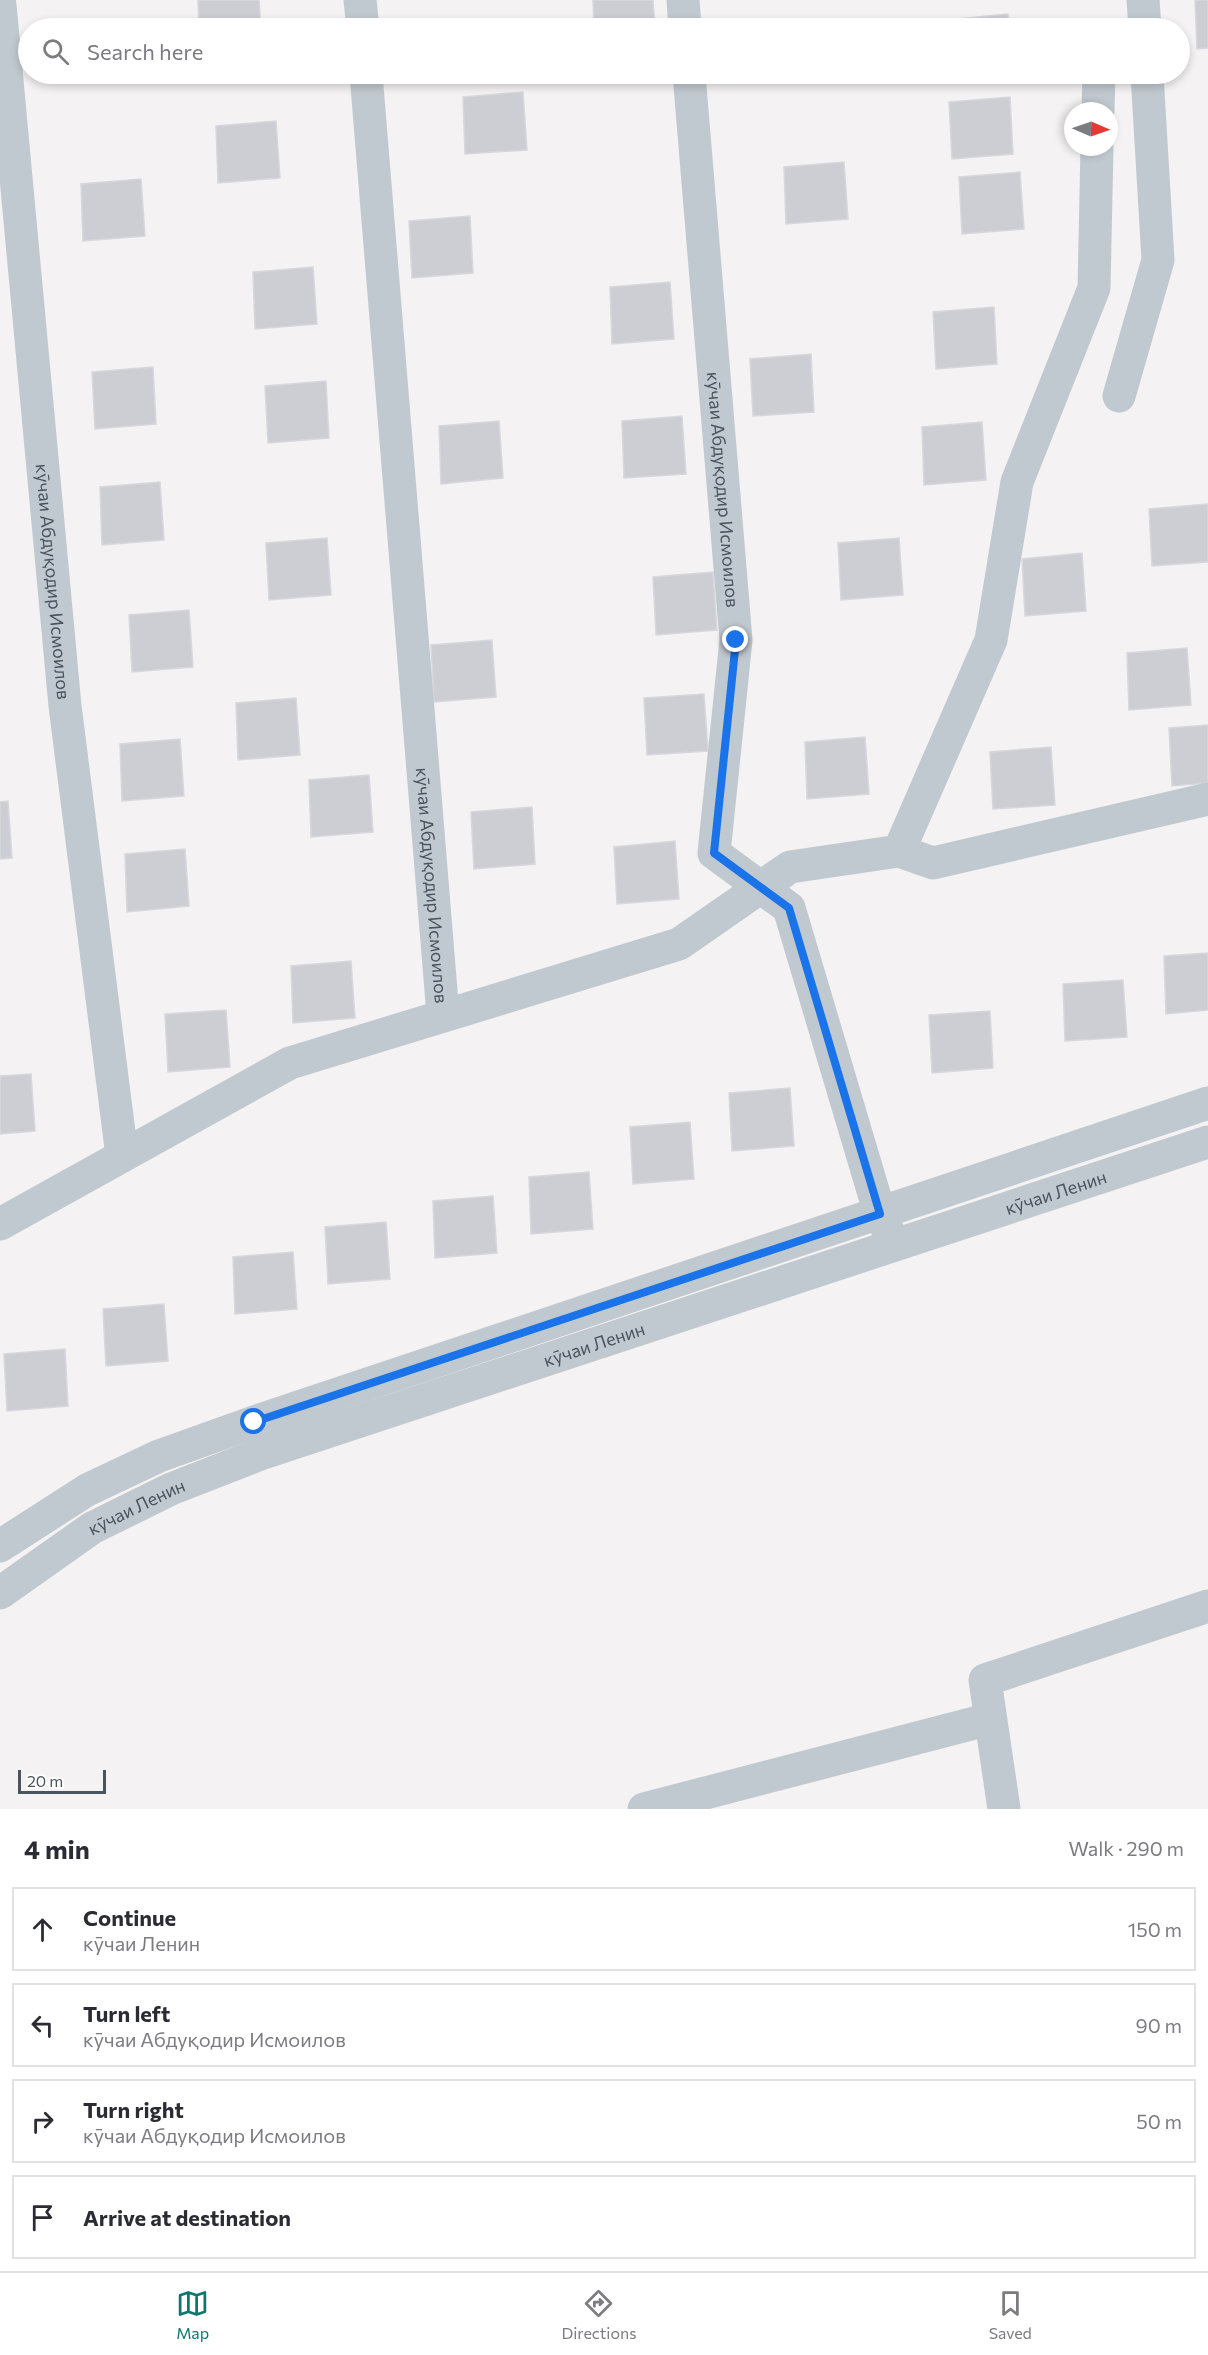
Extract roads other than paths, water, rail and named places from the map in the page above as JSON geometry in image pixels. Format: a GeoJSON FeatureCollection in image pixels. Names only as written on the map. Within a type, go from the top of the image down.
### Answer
{"type":"FeatureCollection","features":[{"type":"Feature","properties":{"kind":"street"},"geometry":{"type":"LineString","coordinates":[[360,0],[362,18]]}},
{"type":"Feature","properties":{"kind":"street"},"geometry":{"type":"LineString","coordinates":[[683,0],[684,18]]}},
{"type":"Feature","properties":{"kind":"street"},"geometry":{"type":"LineString","coordinates":[[1143,0],[1144,18]]}},
{"type":"Feature","properties":{"kind":"street","name":"кӯчаи Абдуқодир Исмоилов"},"geometry":{"type":"LineString","coordinates":[[0,4],[65,706],[122,1156]]}},
{"type":"Feature","properties":{"kind":"street","name":"кӯчаи Абдуқодир Исмоилов"},"geometry":{"type":"LineString","coordinates":[[367,84],[443,1016]]}},
{"type":"Feature","properties":{"kind":"street","name":"кӯчаи Абдуқодир Исмоилов"},"geometry":{"type":"LineString","coordinates":[[690,84],[736,640],[714,853],[789,908],[880,1214],[895,1246]]}},
{"type":"Feature","properties":{"kind":"street"},"geometry":{"type":"LineString","coordinates":[[1098,102],[1099,84]]}},
{"type":"Feature","properties":{"kind":"street"},"geometry":{"type":"LineString","coordinates":[[1119,396],[1158,260],[1149,84]]}},
{"type":"Feature","properties":{"kind":"street"},"geometry":{"type":"LineString","coordinates":[[899,851],[991,640],[1017,482],[1094,288],[1098,156]]}},
{"type":"Feature","properties":{"kind":"street"},"geometry":{"type":"LineString","coordinates":[[0,1224],[290,1063],[679,944],[790,867],[899,851],[933,863],[1208,799]]}},
{"type":"Feature","properties":{"kind":"street","name":"кӯчаи Ленин"},"geometry":{"type":"LineString","coordinates":[[0,1546],[87,1490],[159,1456],[254,1422],[1208,1103]]}},
{"type":"Feature","properties":{"kind":"street","name":"кӯчаи Ленин"},"geometry":{"type":"LineString","coordinates":[[0,1593],[92,1528],[171,1489],[263,1453],[1208,1142]]}},
{"type":"Feature","properties":{"kind":"street"},"geometry":{"type":"LineString","coordinates":[[516,1335],[526,1366]]}},
{"type":"Feature","properties":{"kind":"street"},"geometry":{"type":"LineString","coordinates":[[1004,1809],[985,1680],[1208,1606]]}},
{"type":"Feature","properties":{"kind":"street"},"geometry":{"type":"LineString","coordinates":[[644,1809],[990,1719]]}}]}
